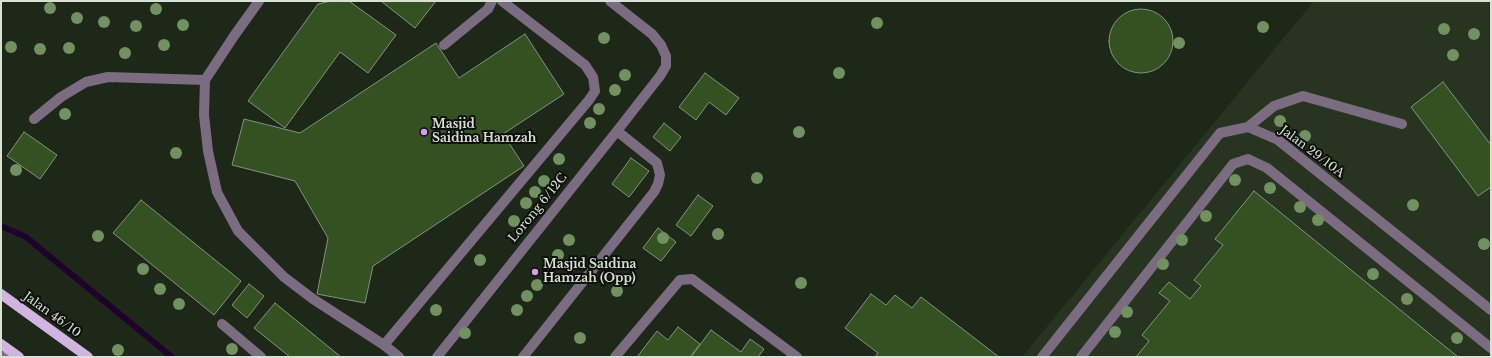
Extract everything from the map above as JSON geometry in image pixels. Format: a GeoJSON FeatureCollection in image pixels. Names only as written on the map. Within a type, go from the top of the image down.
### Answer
{"type":"FeatureCollection","features":[{"type":"Feature","properties":{"kind":"main road","name":"Jalan 46/10"},"geometry":{"type":"LineString","coordinates":[[1,294],[88,357]]}},
{"type":"Feature","properties":{"kind":"main road"},"geometry":{"type":"LineString","coordinates":[[1,344],[19,357]]}},
{"type":"Feature","properties":{"kind":"street"},"geometry":{"type":"LineString","coordinates":[[259,1],[205,80],[204,115],[209,158],[217,192],[238,231],[284,277],[312,299],[384,345],[399,357]]}},
{"type":"Feature","properties":{"kind":"street"},"geometry":{"type":"LineString","coordinates":[[444,45],[488,9],[492,1]]}},
{"type":"Feature","properties":{"kind":"street"},"geometry":{"type":"LineString","coordinates":[[384,345],[595,90],[593,77],[585,65],[502,1]]}},
{"type":"Feature","properties":{"kind":"street","name":"Lorong 6/12C"},"geometry":{"type":"LineString","coordinates":[[437,357],[617,131],[660,76],[666,66],[666,56],[661,45],[652,34],[622,5],[610,1]]}},
{"type":"Feature","properties":{"kind":"street"},"geometry":{"type":"LineString","coordinates":[[34,119],[61,97],[86,82],[108,77],[205,80]]}},
{"type":"Feature","properties":{"kind":"street"},"geometry":{"type":"LineString","coordinates":[[1042,357],[1220,133],[1248,127],[1274,106],[1303,96],[1402,124]]}},
{"type":"Feature","properties":{"kind":"street","name":"Jalan 29/10A"},"geometry":{"type":"LineString","coordinates":[[1248,127],[1278,140],[1491,310]]}},
{"type":"Feature","properties":{"kind":"street"},"geometry":{"type":"LineString","coordinates":[[523,357],[649,198],[658,184],[660,175],[657,163],[617,131]]}},
{"type":"Feature","properties":{"kind":"street"},"geometry":{"type":"LineString","coordinates":[[1081,357],[1233,164],[1248,159],[1266,168],[1491,348]]}},
{"type":"Feature","properties":{"kind":"street"},"geometry":{"type":"LineString","coordinates":[[615,357],[680,280],[692,279],[797,357]]}},
{"type":"Feature","properties":{"kind":"street"},"geometry":{"type":"LineString","coordinates":[[222,324],[261,357]]}},
{"type":"Feature","properties":{"kind":"shaded area"},"geometry":{"type":"Polygon","coordinates":[[[1314,1],[1491,1],[1491,357],[1022,357],[1314,1]]]}},
{"type":"Feature","properties":{"kind":"building"},"geometry":{"type":"Polygon","coordinates":[[[331,1],[349,1],[396,35],[368,73],[340,52],[285,128],[248,101],[318,4],[331,1]]]}},
{"type":"Feature","properties":{"kind":"building"},"geometry":{"type":"Polygon","coordinates":[[[381,1],[436,1],[415,28],[381,1]]]}},
{"type":"Feature","properties":{"kind":"building"},"geometry":{"type":"Polygon","coordinates":[[[1141,9],[1153,11],[1164,18],[1171,29],[1173,41],[1171,53],[1164,64],[1153,71],[1141,73],[1129,71],[1118,64],[1111,53],[1109,41],[1111,29],[1118,18],[1129,11],[1141,9]]]}},
{"type":"Feature","properties":{"kind":"building"},"geometry":{"type":"Polygon","coordinates":[[[525,34],[564,94],[503,134],[524,166],[373,266],[365,303],[317,294],[328,238],[295,181],[232,165],[244,119],[300,133],[436,43],[459,78],[525,34]]]}},
{"type":"Feature","properties":{"kind":"building"},"geometry":{"type":"Polygon","coordinates":[[[705,73],[739,98],[726,115],[709,102],[696,120],[679,107],[705,73]]]}},
{"type":"Feature","properties":{"kind":"building"},"geometry":{"type":"Polygon","coordinates":[[[1443,82],[1491,145],[1491,187],[1478,196],[1411,107],[1443,82]]]}},
{"type":"Feature","properties":{"kind":"building"},"geometry":{"type":"Polygon","coordinates":[[[664,123],[681,137],[670,151],[653,137],[664,123]]]}},
{"type":"Feature","properties":{"kind":"building"},"geometry":{"type":"Polygon","coordinates":[[[24,132],[57,155],[40,179],[7,156],[24,132]]]}},
{"type":"Feature","properties":{"kind":"building"},"geometry":{"type":"Polygon","coordinates":[[[631,158],[649,171],[629,197],[612,184],[631,158]]]}},
{"type":"Feature","properties":{"kind":"building"},"geometry":{"type":"Polygon","coordinates":[[[1254,191],[1458,357],[1136,357],[1149,341],[1142,335],[1170,301],[1159,293],[1169,282],[1190,299],[1201,286],[1194,280],[1223,245],[1215,239],[1254,191]]]}},
{"type":"Feature","properties":{"kind":"building"},"geometry":{"type":"Polygon","coordinates":[[[698,195],[713,206],[691,236],[676,225],[698,195]]]}},
{"type":"Feature","properties":{"kind":"building"},"geometry":{"type":"Polygon","coordinates":[[[141,200],[241,281],[214,315],[113,233],[141,200]]]}},
{"type":"Feature","properties":{"kind":"building"},"geometry":{"type":"Polygon","coordinates":[[[658,228],[676,242],[661,261],[643,248],[658,228]]]}},
{"type":"Feature","properties":{"kind":"building"},"geometry":{"type":"Polygon","coordinates":[[[249,284],[264,296],[247,318],[232,305],[249,284]]]}},
{"type":"Feature","properties":{"kind":"building"},"geometry":{"type":"Polygon","coordinates":[[[871,294],[886,305],[895,295],[912,308],[921,297],[999,357],[875,357],[878,353],[845,328],[871,294]]]}},
{"type":"Feature","properties":{"kind":"building"},"geometry":{"type":"Polygon","coordinates":[[[275,303],[341,357],[290,357],[254,328],[275,303]]]}},
{"type":"Feature","properties":{"kind":"building"},"geometry":{"type":"Polygon","coordinates":[[[678,327],[700,344],[690,357],[637,357],[657,331],[668,340],[678,327]]]}},
{"type":"Feature","properties":{"kind":"building"},"geometry":{"type":"Polygon","coordinates":[[[711,330],[741,352],[750,339],[764,349],[758,357],[691,357],[711,330]]]}},
{"type":"Feature","properties":{"kind":"waterway"},"geometry":{"type":"LineString","coordinates":[[1,226],[26,237],[172,357]]}},
{"type":"Feature","properties":{"kind":"place","name":"Masjid Saidina Hamzah"},"geometry":{"type":"Point","coordinates":[424,132]}},
{"type":"Feature","properties":{"kind":"place","name":"Masjid Saidina Hamzah (Opp)"},"geometry":{"type":"Point","coordinates":[535,272]}}]}
